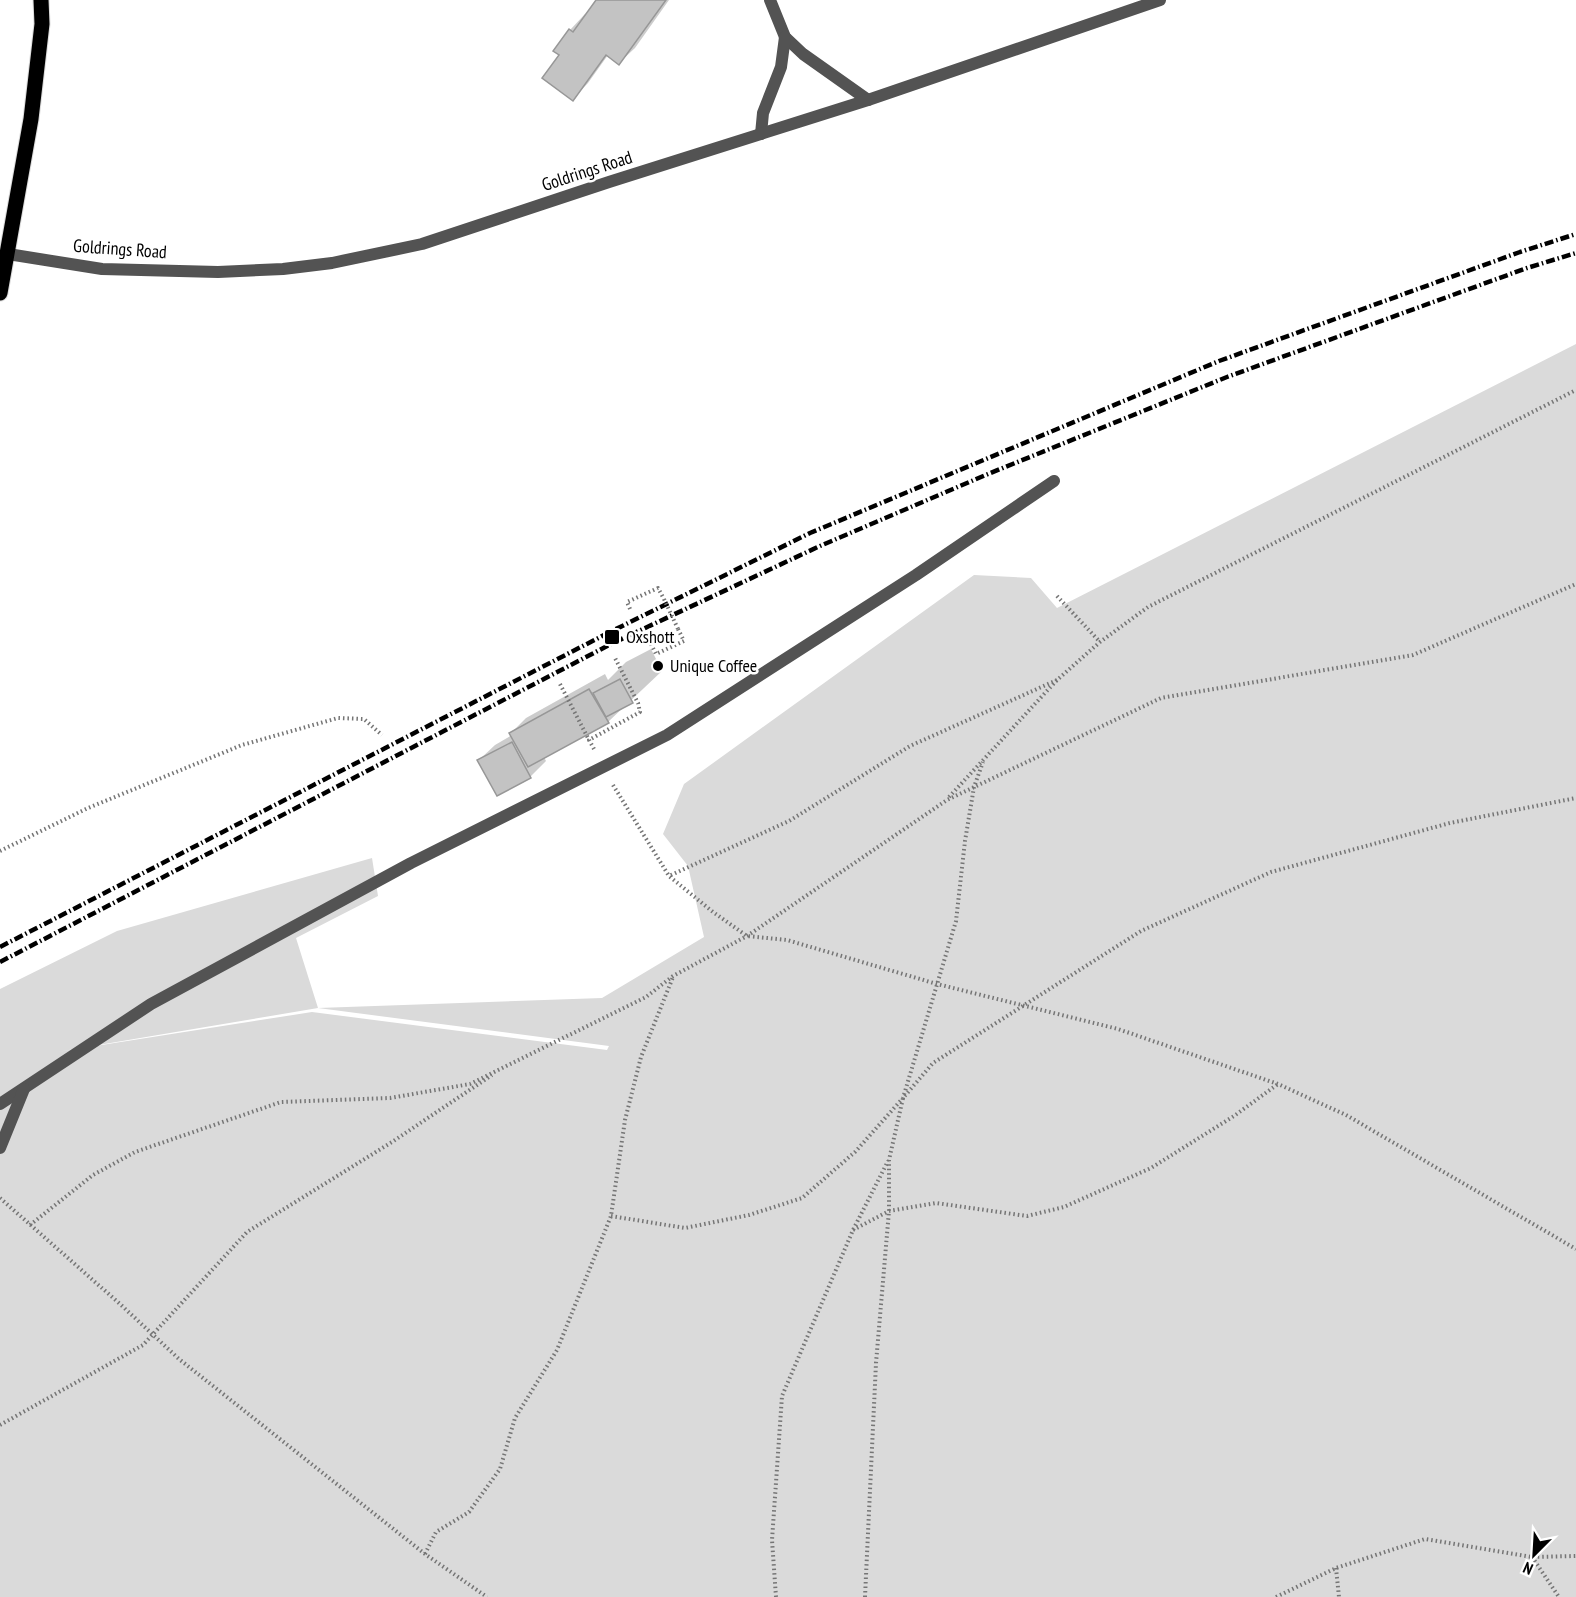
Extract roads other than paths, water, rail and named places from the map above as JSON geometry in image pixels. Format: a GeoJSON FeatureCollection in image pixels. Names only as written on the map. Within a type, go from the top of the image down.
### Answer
{"type":"FeatureCollection","features":[{"type":"Feature","properties":{"kind":"main road"},"geometry":{"type":"LineString","coordinates":[[0,293],[31,119],[42,24],[41,0]]}},
{"type":"Feature","properties":{"kind":"street"},"geometry":{"type":"LineString","coordinates":[[770,0],[785,37],[803,54],[868,100]]}},
{"type":"Feature","properties":{"kind":"street","name":"Goldrings Road"},"geometry":{"type":"LineString","coordinates":[[8,254],[102,269],[218,272],[283,269],[332,263],[422,244],[868,100],[1160,0]]}},
{"type":"Feature","properties":{"kind":"street"},"geometry":{"type":"LineString","coordinates":[[761,134],[763,113],[781,67],[785,37]]}},
{"type":"Feature","properties":{"kind":"street"},"geometry":{"type":"LineString","coordinates":[[0,1104],[151,1004],[411,863],[667,735],[916,575],[1054,481]]}},
{"type":"Feature","properties":{"kind":"street"},"geometry":{"type":"LineString","coordinates":[[0,1148],[24,1089]]}},
{"type":"Feature","properties":{"kind":"railway"},"geometry":{"type":"LineString","coordinates":[[0,947],[608,633],[810,533],[1219,361],[1520,252],[1576,234]]}},
{"type":"Feature","properties":{"kind":"railway"},"geometry":{"type":"LineString","coordinates":[[0,962],[613,643],[820,546],[988,474],[1227,377],[1527,268],[1576,253]]}},
{"type":"Feature","properties":{"kind":"place","name":"Oxshott"},"geometry":{"type":"Point","coordinates":[612,637]}},
{"type":"Feature","properties":{"kind":"place","name":"Unique Coffee"},"geometry":{"type":"Point","coordinates":[658,666]}}]}
